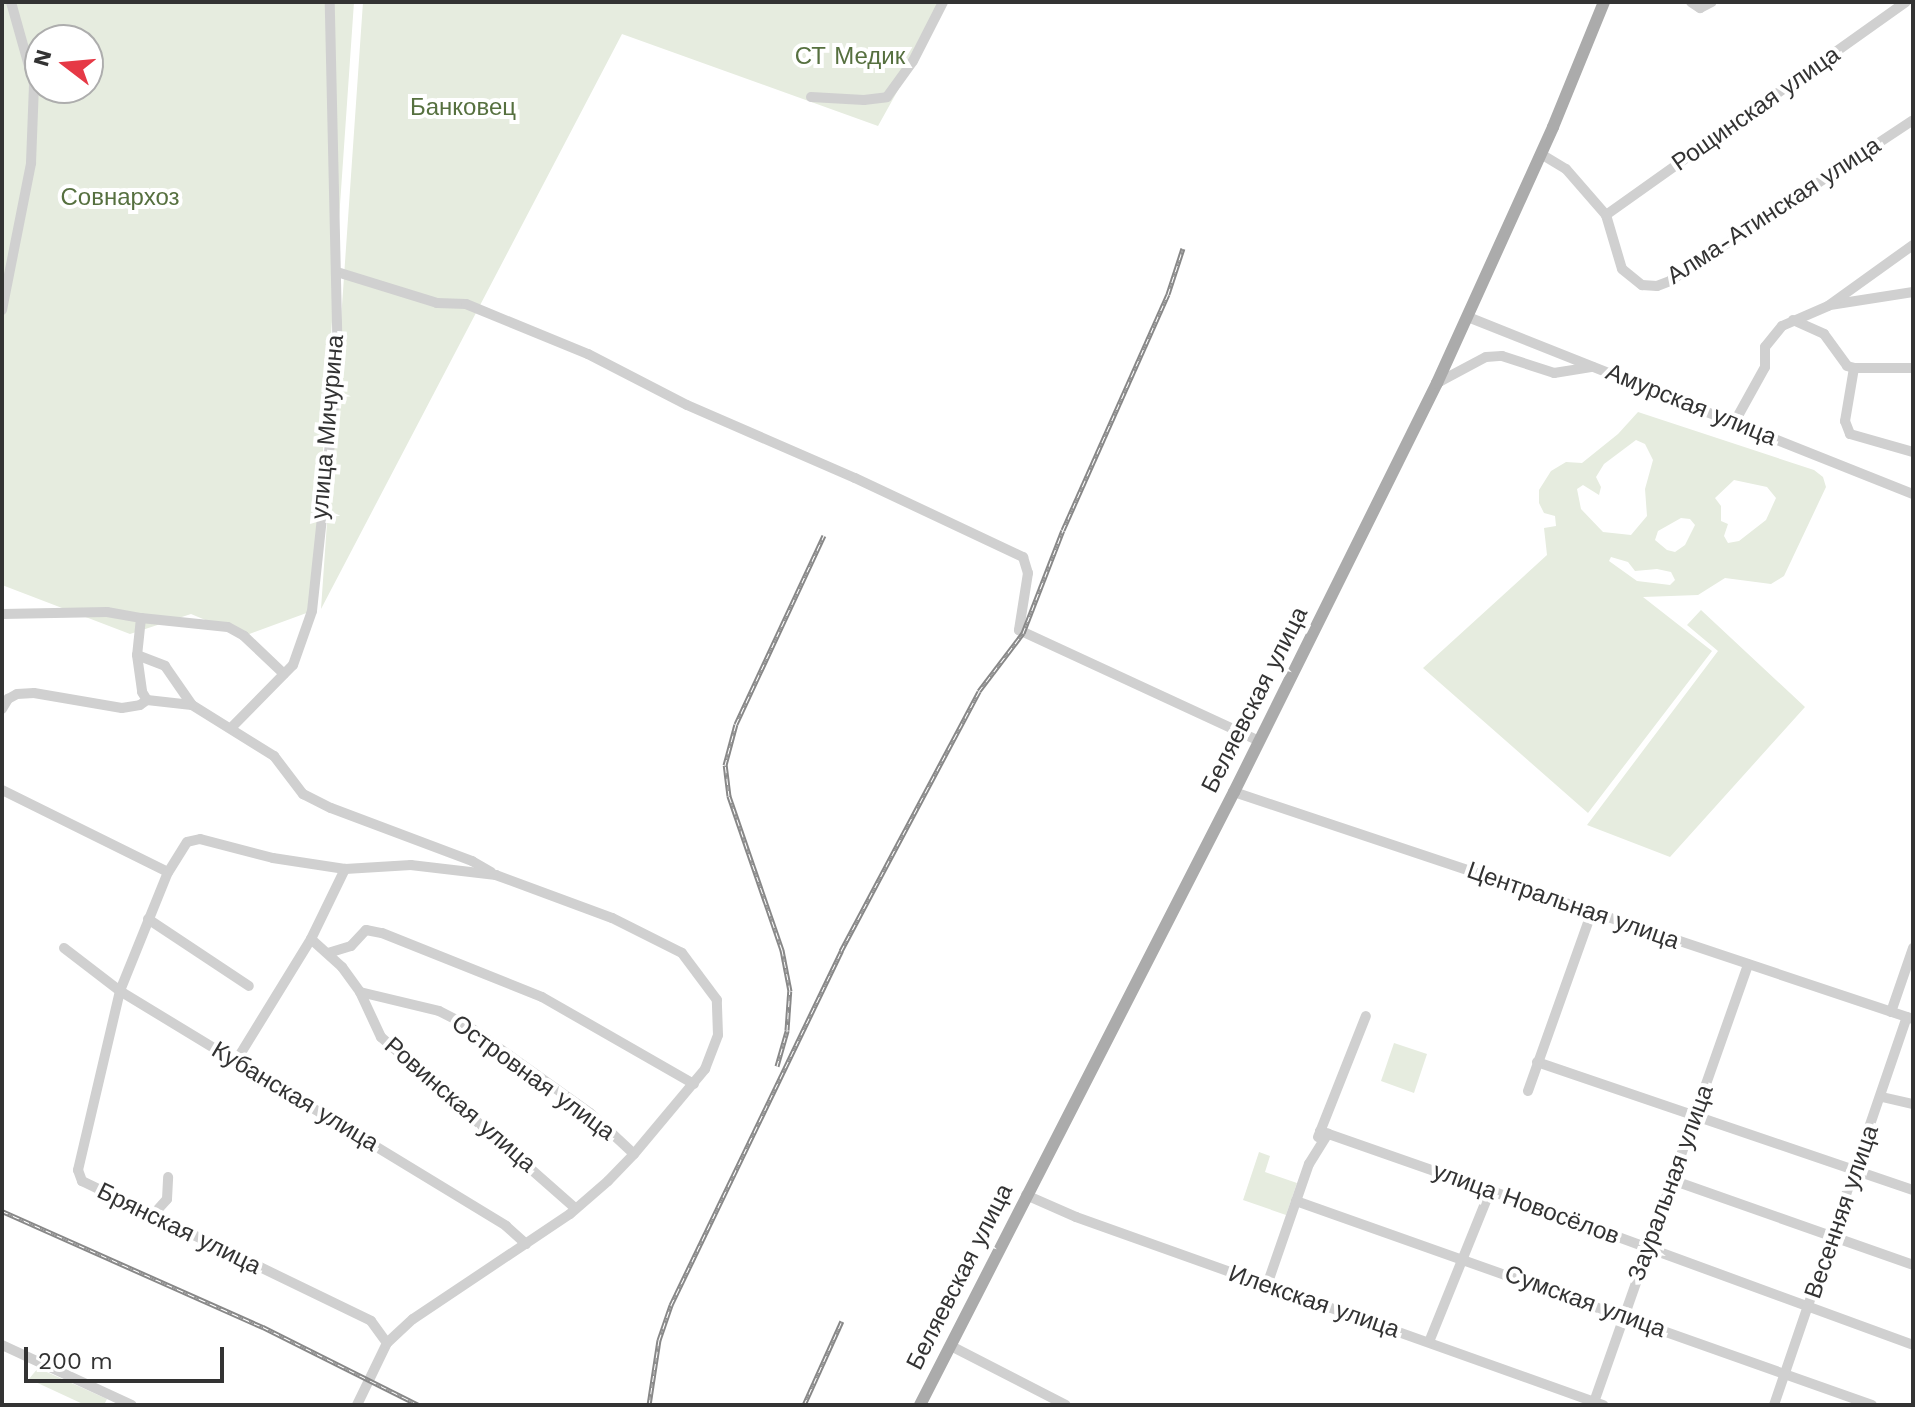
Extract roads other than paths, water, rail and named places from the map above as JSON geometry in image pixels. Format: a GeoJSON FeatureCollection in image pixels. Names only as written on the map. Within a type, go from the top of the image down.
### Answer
{"type":"FeatureCollection","features":[{"type":"Feature","properties":{"kind":"main road","name":"Беляевская улица"},"geometry":{"type":"LineString","coordinates":[[920,1405],[1234,792],[1437,383],[1541,154],[1604,2]]}},
{"type":"Feature","properties":{"kind":"street"},"geometry":{"type":"LineString","coordinates":[[2,310],[31,163],[34,84],[11,2]]}},
{"type":"Feature","properties":{"kind":"street","name":"улица Мичурина"},"geometry":{"type":"LineString","coordinates":[[231,728],[293,665],[312,611],[338,368],[330,2]]}},
{"type":"Feature","properties":{"kind":"street"},"geometry":{"type":"LineString","coordinates":[[811,97],[864,100],[887,97],[913,61],[943,2]]}},
{"type":"Feature","properties":{"kind":"street"},"geometry":{"type":"LineString","coordinates":[[1691,2],[1700,8],[1712,2]]}},
{"type":"Feature","properties":{"kind":"street","name":"Рощинская улица"},"geometry":{"type":"LineString","coordinates":[[1606,215],[1906,2]]}},
{"type":"Feature","properties":{"kind":"street","name":"Алма-Атинская улица"},"geometry":{"type":"LineString","coordinates":[[1606,215],[1616,256],[1632,279],[1642,285],[1657,286],[1670,281],[1913,120]]}},
{"type":"Feature","properties":{"kind":"street"},"geometry":{"type":"LineString","coordinates":[[1541,154],[1566,169],[1606,215]]}},
{"type":"Feature","properties":{"kind":"street"},"geometry":{"type":"LineString","coordinates":[[1828,306],[1913,245]]}},
{"type":"Feature","properties":{"kind":"street"},"geometry":{"type":"LineString","coordinates":[[337,272],[437,303],[466,304],[588,354],[687,405],[867,483],[1023,557],[1028,573],[1019,630],[1259,741]]}},
{"type":"Feature","properties":{"kind":"street"},"geometry":{"type":"LineString","coordinates":[[1734,423],[1765,367],[1765,347],[1782,326],[1828,306],[1913,292]]}},
{"type":"Feature","properties":{"kind":"street","name":"Амурская улица"},"geometry":{"type":"LineString","coordinates":[[1468,317],[1912,492]]}},
{"type":"Feature","properties":{"kind":"street"},"geometry":{"type":"LineString","coordinates":[[1792,320],[1824,334],[1847,366],[1913,368]]}},
{"type":"Feature","properties":{"kind":"street"},"geometry":{"type":"LineString","coordinates":[[1437,383],[1486,357],[1502,356],[1554,373],[1596,367]]}},
{"type":"Feature","properties":{"kind":"street"},"geometry":{"type":"LineString","coordinates":[[1854,368],[1845,421],[1850,434],[1913,452]]}},
{"type":"Feature","properties":{"kind":"street"},"geometry":{"type":"LineString","coordinates":[[2,614],[107,612],[228,627],[244,636],[284,674]]}},
{"type":"Feature","properties":{"kind":"street"},"geometry":{"type":"LineString","coordinates":[[141,618],[137,655],[140,683],[147,700]]}},
{"type":"Feature","properties":{"kind":"street"},"geometry":{"type":"LineString","coordinates":[[137,655],[165,666],[192,705]]}},
{"type":"Feature","properties":{"kind":"street"},"geometry":{"type":"LineString","coordinates":[[2,709],[8,699],[34,693],[122,708],[140,705],[147,700],[192,705],[274,756],[303,794],[331,808],[472,861],[496,875],[612,918],[682,953],[709,986],[719,1017],[714,1052],[694,1084],[608,1181],[526,1244],[413,1319],[387,1343],[357,1405]]}},
{"type":"Feature","properties":{"kind":"street"},"geometry":{"type":"LineString","coordinates":[[3,792],[168,872]]}},
{"type":"Feature","properties":{"kind":"street","name":"Центральная улица"},"geometry":{"type":"LineString","coordinates":[[1234,792],[1910,1018]]}},
{"type":"Feature","properties":{"kind":"street","name":"Брянская улица"},"geometry":{"type":"LineString","coordinates":[[387,1343],[371,1321],[90,1187],[82,1181],[78,1170],[120,991],[168,872],[187,842],[200,839],[273,858],[345,869],[411,865],[496,875]]}},
{"type":"Feature","properties":{"kind":"street"},"geometry":{"type":"LineString","coordinates":[[236,1061],[311,939],[345,869]]}},
{"type":"Feature","properties":{"kind":"street"},"geometry":{"type":"LineString","coordinates":[[1528,1091],[1592,911]]}},
{"type":"Feature","properties":{"kind":"street"},"geometry":{"type":"LineString","coordinates":[[148,919],[249,986]]}},
{"type":"Feature","properties":{"kind":"street"},"geometry":{"type":"LineString","coordinates":[[328,953],[351,946],[366,930],[382,933],[542,997],[694,1084]]}},
{"type":"Feature","properties":{"kind":"street"},"geometry":{"type":"LineString","coordinates":[[311,939],[328,953],[360,992]]}},
{"type":"Feature","properties":{"kind":"street","name":"Кубанская улица"},"geometry":{"type":"LineString","coordinates":[[64,948],[120,991],[506,1226],[526,1244]]}},
{"type":"Feature","properties":{"kind":"street"},"geometry":{"type":"LineString","coordinates":[[1891,1012],[1913,948]]}},
{"type":"Feature","properties":{"kind":"street","name":"Зауральная улица"},"geometry":{"type":"LineString","coordinates":[[1597,1404],[1623,1318],[1748,965]]}},
{"type":"Feature","properties":{"kind":"street","name":"Островная улица"},"geometry":{"type":"LineString","coordinates":[[360,992],[439,1011],[467,1025],[590,1113],[634,1154]]}},
{"type":"Feature","properties":{"kind":"street","name":"Ровинская улица"},"geometry":{"type":"LineString","coordinates":[[360,992],[381,1037],[575,1208]]}},
{"type":"Feature","properties":{"kind":"street"},"geometry":{"type":"LineString","coordinates":[[1267,1285],[1366,1016]]}},
{"type":"Feature","properties":{"kind":"street","name":"Весенняя улица"},"geometry":{"type":"LineString","coordinates":[[1774,1405],[1910,1018]]}},
{"type":"Feature","properties":{"kind":"street"},"geometry":{"type":"LineString","coordinates":[[1537,1062],[1913,1190]]}},
{"type":"Feature","properties":{"kind":"street"},"geometry":{"type":"LineString","coordinates":[[1882,1097],[1913,1104]]}},
{"type":"Feature","properties":{"kind":"street","name":"улица Новосёлов"},"geometry":{"type":"LineString","coordinates":[[1324,1133],[1913,1345]]}},
{"type":"Feature","properties":{"kind":"street"},"geometry":{"type":"LineString","coordinates":[[151,1217],[167,1199],[168,1177]]}},
{"type":"Feature","properties":{"kind":"street"},"geometry":{"type":"LineString","coordinates":[[1672,1180],[1833,1240],[1913,1265]]}},
{"type":"Feature","properties":{"kind":"street"},"geometry":{"type":"LineString","coordinates":[[1429,1342],[1490,1191]]}},
{"type":"Feature","properties":{"kind":"street","name":"Илекская улица"},"geometry":{"type":"LineString","coordinates":[[1026,1195],[1597,1404]]}},
{"type":"Feature","properties":{"kind":"street","name":"Сумская улица"},"geometry":{"type":"LineString","coordinates":[[1296,1201],[1872,1405]]}},
{"type":"Feature","properties":{"kind":"street"},"geometry":{"type":"LineString","coordinates":[[2,1345],[132,1405]]}},
{"type":"Feature","properties":{"kind":"street"},"geometry":{"type":"LineString","coordinates":[[951,1346],[1066,1405]]}},
{"type":"Feature","properties":{"kind":"railway"},"geometry":{"type":"LineString","coordinates":[[649,1405],[659,1340],[671,1305],[841,951],[979,691],[1023,633],[1063,530],[1168,294],[1183,248]]}},
{"type":"Feature","properties":{"kind":"railway"},"geometry":{"type":"LineString","coordinates":[[777,1066],[787,1030],[790,991],[782,950],[729,796],[725,765],[736,724],[824,535]]}},
{"type":"Feature","properties":{"kind":"railway"},"geometry":{"type":"LineString","coordinates":[[2,1211],[263,1327],[419,1405]]}},
{"type":"Feature","properties":{"kind":"railway"},"geometry":{"type":"LineString","coordinates":[[804,1405],[842,1321]]}},
{"type":"Feature","properties":{"kind":"park label","name":"СТ Медик"},"geometry":{"type":"Point","coordinates":[850,57]}},
{"type":"Feature","properties":{"kind":"park label","name":"Банковец"},"geometry":{"type":"Point","coordinates":[463,108]}},
{"type":"Feature","properties":{"kind":"park label","name":"Совнархоз"},"geometry":{"type":"Point","coordinates":[120,198]}}]}
